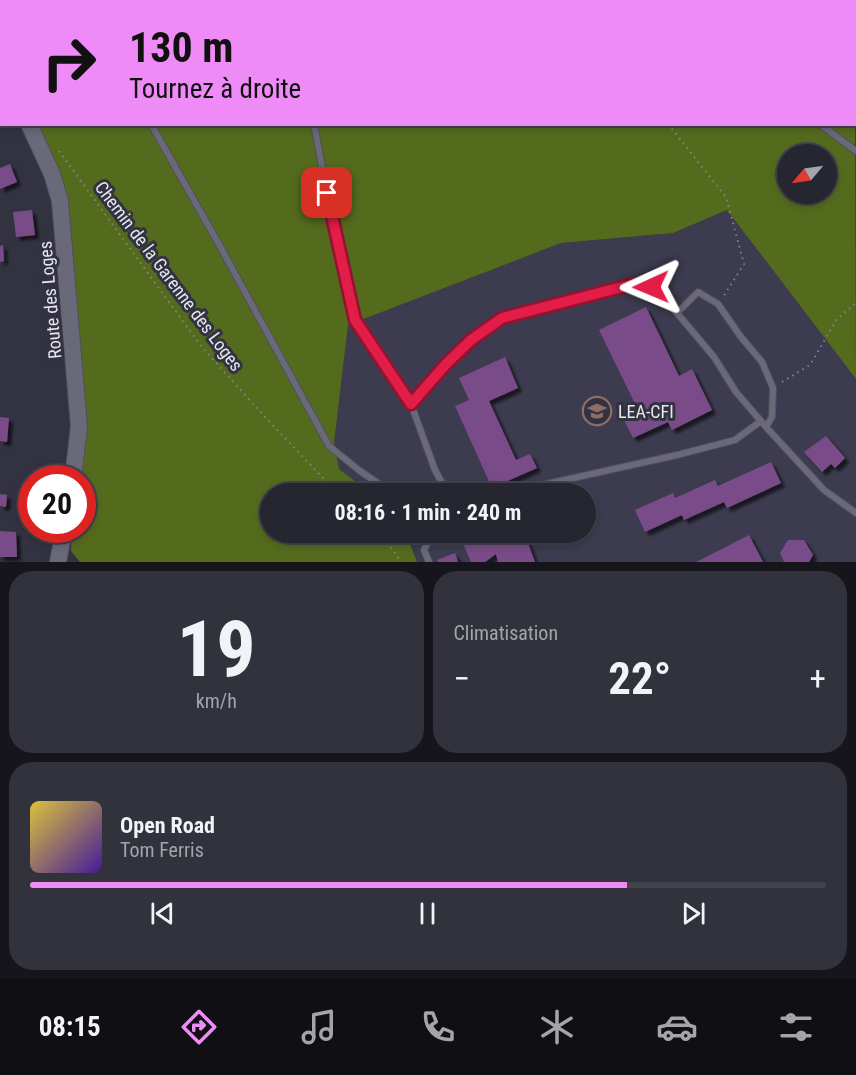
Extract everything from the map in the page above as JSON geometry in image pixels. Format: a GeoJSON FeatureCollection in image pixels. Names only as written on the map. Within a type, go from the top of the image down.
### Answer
{"type":"FeatureCollection","features":[{"type":"Feature","properties":{"kind":"street","name":"Route des Loges"},"geometry":{"type":"LineString","coordinates":[[30,126],[52,174],[60,201],[80,426],[75,465]]}},
{"type":"Feature","properties":{"kind":"street"},"geometry":{"type":"LineString","coordinates":[[58,562],[62,543]]}},
{"type":"Feature","properties":{"kind":"lane"},"geometry":{"type":"LineString","coordinates":[[152,126],[329,446],[378,483]]}},
{"type":"Feature","properties":{"kind":"lane"},"geometry":{"type":"LineString","coordinates":[[314,126],[331,215],[355,320],[411,404],[442,483]]}},
{"type":"Feature","properties":{"kind":"lane"},"geometry":{"type":"LineString","coordinates":[[823,126],[856,151]]}},
{"type":"Feature","properties":{"kind":"lane"},"geometry":{"type":"LineString","coordinates":[[411,404],[446,364],[471,340],[502,318],[630,285],[651,287],[677,313],[714,357],[736,392],[763,424],[824,490],[856,513]]}},
{"type":"Feature","properties":{"kind":"lane"},"geometry":{"type":"LineString","coordinates":[[551,483],[735,440],[772,417],[773,388],[762,362],[718,304],[698,292],[677,313]]}},
{"type":"Feature","properties":{"kind":"lane"},"geometry":{"type":"LineString","coordinates":[[428,543],[424,550],[429,562]]}},
{"type":"Feature","properties":{"kind":"path"},"geometry":{"type":"LineString","coordinates":[[670,126],[726,197],[744,264],[718,304]]}},
{"type":"Feature","properties":{"kind":"path","name":"Chemin de la Garenne des Loges"},"geometry":{"type":"LineString","coordinates":[[54,144],[201,346],[241,392],[329,483]]}},
{"type":"Feature","properties":{"kind":"path"},"geometry":{"type":"LineString","coordinates":[[773,388],[810,365],[837,319],[856,303]]}},
{"type":"Feature","properties":{"kind":"path"},"geometry":{"type":"LineString","coordinates":[[388,543],[401,562]]}},
{"type":"Feature","properties":{"kind":"shaded area","name":"LEA-CFI"},"geometry":{"type":"Polygon","coordinates":[[[727,210],[856,379],[856,562],[417,562],[410,543],[596,543],[596,483],[358,483],[339,469],[334,443],[348,325],[561,243],[673,233],[727,210]]]}},
{"type":"Feature","properties":{"kind":"green space"},"geometry":{"type":"Polygon","coordinates":[[[30,126],[855,126],[856,379],[727,210],[673,233],[561,243],[348,325],[334,443],[339,469],[358,483],[260,483],[260,543],[410,543],[417,562],[80,562],[71,551],[71,543],[96,543],[96,465],[79,465],[71,238],[30,126]]]}},
{"type":"Feature","properties":{"kind":"building"},"geometry":{"type":"Polygon","coordinates":[[[10,164],[17,182],[0,189],[0,168],[10,164]]]}},
{"type":"Feature","properties":{"kind":"building"},"geometry":{"type":"Polygon","coordinates":[[[32,210],[35,235],[16,237],[13,212],[32,210]]]}},
{"type":"Feature","properties":{"kind":"building"},"geometry":{"type":"Polygon","coordinates":[[[3,245],[4,261],[0,262],[0,246],[3,245]]]}},
{"type":"Feature","properties":{"kind":"building"},"geometry":{"type":"Polygon","coordinates":[[[646,307],[679,376],[692,369],[712,410],[672,430],[668,422],[633,438],[624,420],[639,412],[599,330],[646,307]]]}},
{"type":"Feature","properties":{"kind":"building"},"geometry":{"type":"Polygon","coordinates":[[[505,357],[518,388],[489,401],[516,460],[530,454],[537,468],[503,483],[490,483],[455,406],[469,400],[459,378],[505,357]]]}},
{"type":"Feature","properties":{"kind":"building"},"geometry":{"type":"Polygon","coordinates":[[[0,417],[9,418],[7,442],[0,441],[0,417]]]}},
{"type":"Feature","properties":{"kind":"building"},"geometry":{"type":"Polygon","coordinates":[[[826,436],[845,458],[835,468],[831,464],[822,472],[804,452],[826,436]]]}},
{"type":"Feature","properties":{"kind":"building"},"geometry":{"type":"Polygon","coordinates":[[[771,462],[781,483],[727,508],[724,502],[684,520],[682,515],[645,532],[635,510],[673,493],[675,498],[715,480],[718,486],[771,462]]]}},
{"type":"Feature","properties":{"kind":"building"},"geometry":{"type":"Polygon","coordinates":[[[0,494],[7,495],[6,507],[0,506],[0,494]]]}},
{"type":"Feature","properties":{"kind":"building"},"geometry":{"type":"Polygon","coordinates":[[[0,531],[16,532],[17,557],[0,557],[0,531]]]}},
{"type":"Feature","properties":{"kind":"building"},"geometry":{"type":"Polygon","coordinates":[[[749,535],[763,562],[696,562],[710,555],[749,535]]]}},
{"type":"Feature","properties":{"kind":"building"},"geometry":{"type":"Polygon","coordinates":[[[788,540],[804,540],[813,555],[809,562],[784,562],[780,553],[788,540]]]}},
{"type":"Feature","properties":{"kind":"building"},"geometry":{"type":"Polygon","coordinates":[[[463,543],[528,543],[535,562],[498,562],[496,554],[485,562],[471,562],[463,543]]]}},
{"type":"Feature","properties":{"kind":"building"},"geometry":{"type":"Polygon","coordinates":[[[455,553],[458,562],[438,562],[437,560],[455,553]]]}},
{"type":"Feature","properties":{"kind":"place","name":"LEA-CFI"},"geometry":{"type":"Point","coordinates":[597,411]}},
{"type":"Feature","properties":{"kind":"route"},"geometry":{"type":"LineString","coordinates":[[327,193],[355,320],[411,404],[446,364],[471,340],[502,318],[530,313],[630,285],[651,287]]}}]}
